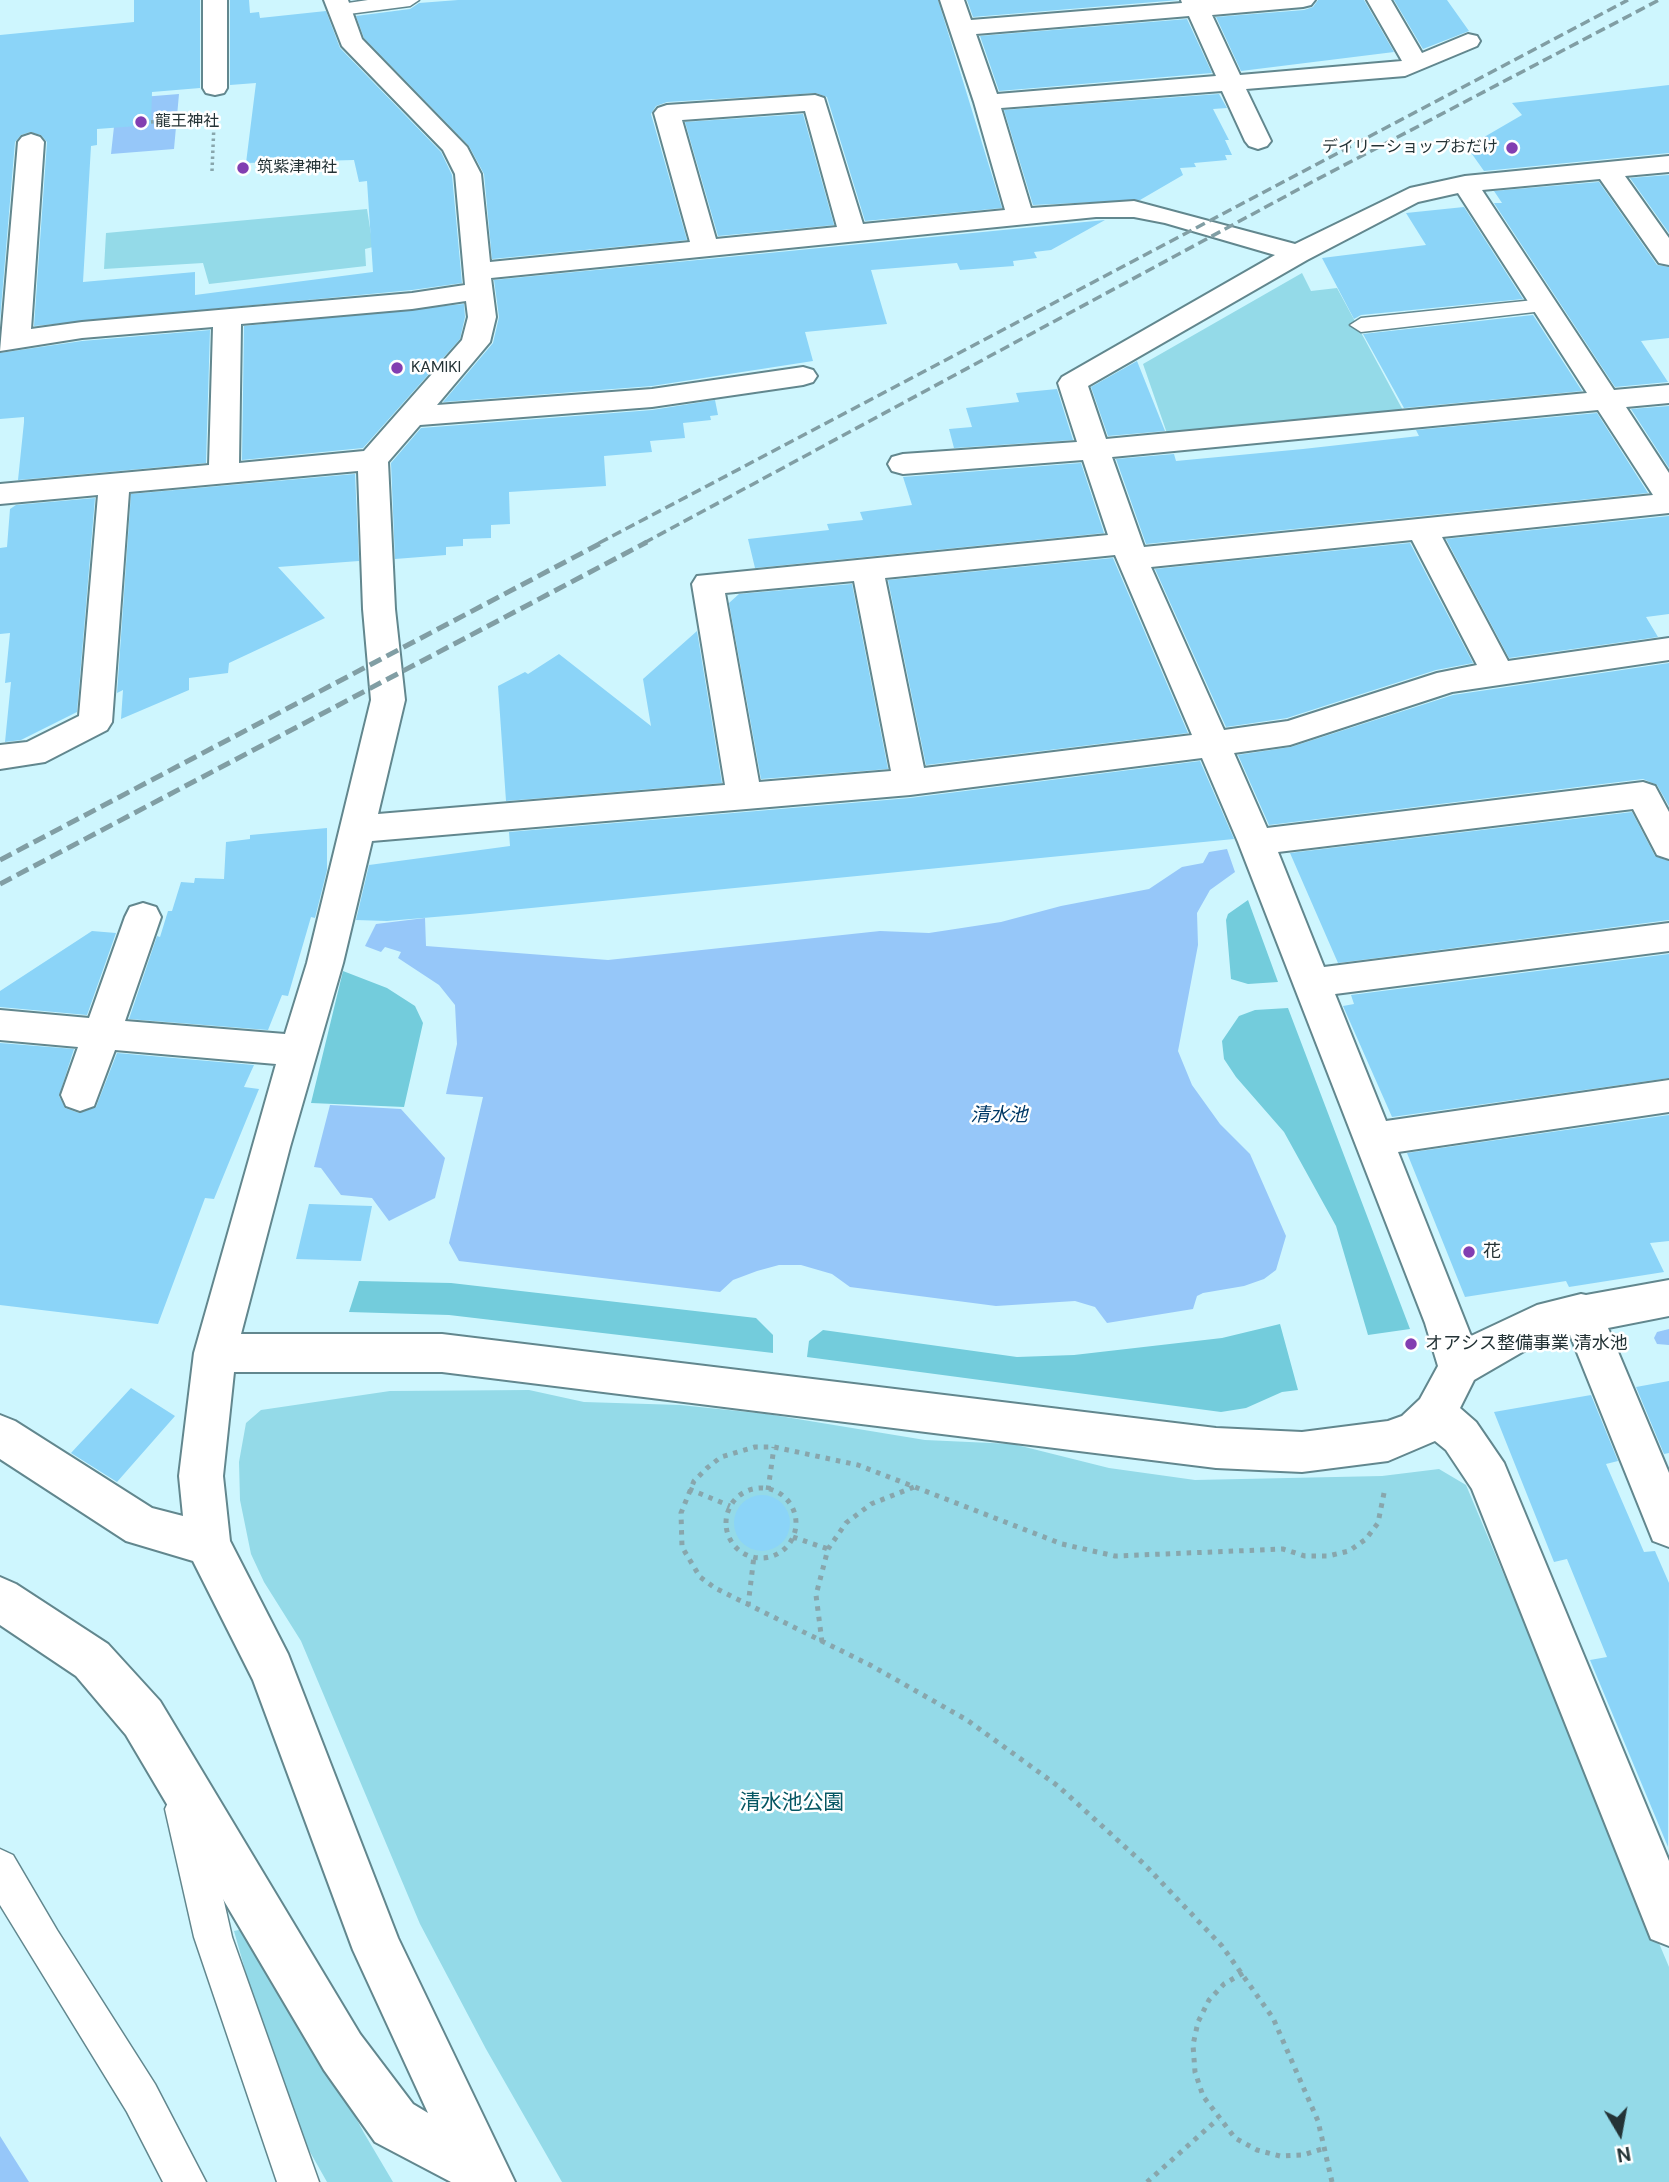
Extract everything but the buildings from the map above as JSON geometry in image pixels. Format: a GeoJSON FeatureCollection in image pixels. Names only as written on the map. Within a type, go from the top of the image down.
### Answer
{"type":"FeatureCollection","features":[{"type":"Feature","properties":{"kind":"street"},"geometry":{"type":"LineString","coordinates":[[215,0],[215,88]]}},
{"type":"Feature","properties":{"kind":"street"},"geometry":{"type":"LineString","coordinates":[[952,0],[987,102],[1020,217]]}},
{"type":"Feature","properties":{"kind":"street"},"geometry":{"type":"LineString","coordinates":[[960,28],[1195,5],[1303,0]]}},
{"type":"Feature","properties":{"kind":"street"},"geometry":{"type":"LineString","coordinates":[[1379,0],[1416,64]]}},
{"type":"Feature","properties":{"kind":"street"},"geometry":{"type":"LineString","coordinates":[[339,4],[351,41],[454,147],[468,174],[482,317],[476,342],[373,460],[379,609],[388,700],[325,963],[215,1353],[201,1476],[208,1544],[272,1670],[378,1950],[484,2176]]}},
{"type":"Feature","properties":{"kind":"street"},"geometry":{"type":"LineString","coordinates":[[1195,5],[1258,141]]}},
{"type":"Feature","properties":{"kind":"street"},"geometry":{"type":"LineString","coordinates":[[987,102],[1405,69],[1468,41]]}},
{"type":"Feature","properties":{"kind":"street"},"geometry":{"type":"LineString","coordinates":[[705,248],[667,113],[815,103],[852,233]]}},
{"type":"Feature","properties":{"kind":"street"},"geometry":{"type":"LineString","coordinates":[[31,142],[28,176],[10,258],[8,341],[82,330],[412,301],[477,281],[705,248],[1097,209],[1134,209],[1254,239],[1297,254]]}},
{"type":"Feature","properties":{"kind":"street"},"geometry":{"type":"LineString","coordinates":[[1459,1367],[1446,1323],[1256,842],[1129,551],[1092,450],[1072,383],[1297,254],[1410,196],[1465,184],[1669,164]]}},
{"type":"Feature","properties":{"kind":"street"},"geometry":{"type":"LineString","coordinates":[[1608,171],[1669,257]]}},
{"type":"Feature","properties":{"kind":"street"},"geometry":{"type":"LineString","coordinates":[[0,179],[28,176]]}},
{"type":"Feature","properties":{"kind":"street"},"geometry":{"type":"LineString","coordinates":[[1465,184],[1669,496]]}},
{"type":"Feature","properties":{"kind":"street"},"geometry":{"type":"LineString","coordinates":[[224,474],[227,319]]}},
{"type":"Feature","properties":{"kind":"street"},"geometry":{"type":"LineString","coordinates":[[412,415],[652,398],[803,376]]}},
{"type":"Feature","properties":{"kind":"street"},"geometry":{"type":"LineString","coordinates":[[904,464],[1092,450],[1669,394]]}},
{"type":"Feature","properties":{"kind":"street"},"geometry":{"type":"LineString","coordinates":[[0,494],[373,460]]}},
{"type":"Feature","properties":{"kind":"street"},"geometry":{"type":"LineString","coordinates":[[0,757],[33,753],[95,722],[114,484]]}},
{"type":"Feature","properties":{"kind":"street"},"geometry":{"type":"LineString","coordinates":[[744,797],[708,584],[868,569],[1422,529],[1669,503]]}},
{"type":"Feature","properties":{"kind":"street"},"geometry":{"type":"LineString","coordinates":[[1422,529],[1498,674]]}},
{"type":"Feature","properties":{"kind":"street"},"geometry":{"type":"LineString","coordinates":[[868,569],[910,782]]}},
{"type":"Feature","properties":{"kind":"street"},"geometry":{"type":"LineString","coordinates":[[358,829],[910,782],[1214,744],[1290,733],[1449,681],[1669,649]]}},
{"type":"Feature","properties":{"kind":"street"},"geometry":{"type":"LineString","coordinates":[[1256,842],[1643,794],[1669,846]]}},
{"type":"Feature","properties":{"kind":"street"},"geometry":{"type":"LineString","coordinates":[[80,1095],[100,1032],[143,917]]}},
{"type":"Feature","properties":{"kind":"street"},"geometry":{"type":"LineString","coordinates":[[1310,983],[1669,937]]}},
{"type":"Feature","properties":{"kind":"street"},"geometry":{"type":"LineString","coordinates":[[0,1025],[299,1051]]}},
{"type":"Feature","properties":{"kind":"street"},"geometry":{"type":"LineString","coordinates":[[1373,1139],[1669,1096]]}},
{"type":"Feature","properties":{"kind":"street"},"geometry":{"type":"LineString","coordinates":[[215,1353],[442,1353],[1258,1451],[1302,1451],[1388,1441],[1417,1430],[1435,1413],[1459,1367],[1496,1343],[1537,1323],[1581,1312],[1669,1298]]}},
{"type":"Feature","properties":{"kind":"street"},"geometry":{"type":"LineString","coordinates":[[1581,1312],[1669,1526]]}},
{"type":"Feature","properties":{"kind":"street"},"geometry":{"type":"LineString","coordinates":[[1435,1413],[1461,1436],[1489,1477],[1665,1905]]}},
{"type":"Feature","properties":{"kind":"street"},"geometry":{"type":"LineString","coordinates":[[0,1435],[142,1526],[208,1544]]}},
{"type":"Feature","properties":{"kind":"street"},"geometry":{"type":"LineString","coordinates":[[0,1598],[92,1660],[143,1718],[342,2052],[394,2123],[484,2176]]}},
{"type":"Feature","properties":{"kind":"lane"},"geometry":{"type":"LineString","coordinates":[[339,4],[410,0]]}},
{"type":"Feature","properties":{"kind":"lane"},"geometry":{"type":"LineString","coordinates":[[1362,325],[1544,305]]}},
{"type":"Feature","properties":{"kind":"lane"},"geometry":{"type":"LineString","coordinates":[[177,1778],[213,1937],[298,2182]]}},
{"type":"Feature","properties":{"kind":"lane"},"geometry":{"type":"LineString","coordinates":[[0,1868],[43,1944],[141,2098],[185,2182]]}},
{"type":"Feature","properties":{"kind":"path"},"geometry":{"type":"LineString","coordinates":[[212,171],[215,88]]}},
{"type":"Feature","properties":{"kind":"path"},"geometry":{"type":"LineString","coordinates":[[154,121],[176,120]]}},
{"type":"Feature","properties":{"kind":"path"},"geometry":{"type":"LineString","coordinates":[[1332,2182],[1315,2112],[1286,2042],[1243,1973],[1146,1866],[1029,1762],[936,1700],[748,1606],[700,1577],[686,1555],[680,1530],[681,1513],[690,1489],[707,1468],[721,1457],[755,1447],[774,1447],[858,1465],[1087,1552],[1141,1557],[1283,1549],[1305,1556],[1328,1556],[1349,1551],[1366,1539],[1378,1523],[1384,1504],[1388,1441]]}},
{"type":"Feature","properties":{"kind":"path"},"geometry":{"type":"LineString","coordinates":[[768,1490],[774,1447]]}},
{"type":"Feature","properties":{"kind":"path"},"geometry":{"type":"LineString","coordinates":[[822,1642],[816,1595],[828,1549],[846,1523],[871,1504],[916,1486]]}},
{"type":"Feature","properties":{"kind":"path"},"geometry":{"type":"LineString","coordinates":[[690,1489],[730,1506]]}},
{"type":"Feature","properties":{"kind":"path"},"geometry":{"type":"LineString","coordinates":[[768,1490],[782,1495],[793,1507],[797,1522],[793,1537],[772,1556],[743,1553],[728,1537],[724,1521],[730,1506],[746,1492],[768,1490]]}},
{"type":"Feature","properties":{"kind":"path"},"geometry":{"type":"LineString","coordinates":[[793,1537],[828,1549]]}},
{"type":"Feature","properties":{"kind":"path"},"geometry":{"type":"LineString","coordinates":[[748,1606],[754,1556]]}},
{"type":"Feature","properties":{"kind":"path"},"geometry":{"type":"LineString","coordinates":[[1243,1973],[1224,1984],[1209,2000],[1198,2022],[1193,2045],[1195,2072],[1203,2096],[1235,2138],[1256,2150],[1279,2156],[1303,2155],[1325,2148]]}},
{"type":"Feature","properties":{"kind":"path"},"geometry":{"type":"LineString","coordinates":[[1147,2182],[1218,2119]]}},
{"type":"Feature","properties":{"kind":"green space"},"geometry":{"type":"Polygon","coordinates":[[[367,209],[373,247],[365,249],[366,266],[209,284],[203,263],[104,269],[106,233],[367,209]]]}},
{"type":"Feature","properties":{"kind":"green space"},"geometry":{"type":"Polygon","coordinates":[[[1302,273],[1311,291],[1337,288],[1406,416],[1169,439],[1143,364],[1302,273]]]}},
{"type":"Feature","properties":{"kind":"green space","name":"清水池公園"},"geometry":{"type":"Polygon","coordinates":[[[529,1390],[584,1402],[680,1405],[767,1414],[925,1440],[1013,1444],[1109,1468],[1195,1480],[1382,1476],[1439,1469],[1466,1485],[1669,1967],[1669,2182],[562,2182],[486,2049],[420,1924],[301,1641],[264,1582],[251,1554],[240,1500],[239,1462],[246,1423],[261,1410],[390,1391],[529,1390]]]}},
{"type":"Feature","properties":{"kind":"green space"},"geometry":{"type":"Polygon","coordinates":[[[253,1927],[393,2182],[327,2182],[305,2143],[255,2005],[234,1931],[253,1927]]]}},
{"type":"Feature","properties":{"kind":"shaded area"},"geometry":{"type":"Polygon","coordinates":[[[1248,900],[1278,982],[1248,984],[1231,979],[1226,920],[1228,914],[1248,900]]]}},
{"type":"Feature","properties":{"kind":"shaded area"},"geometry":{"type":"Polygon","coordinates":[[[343,971],[387,988],[415,1006],[423,1023],[404,1107],[311,1103],[343,971]]]}},
{"type":"Feature","properties":{"kind":"shaded area"},"geometry":{"type":"Polygon","coordinates":[[[1288,1008],[1410,1329],[1368,1335],[1336,1226],[1284,1132],[1236,1077],[1224,1059],[1222,1041],[1239,1016],[1255,1010],[1288,1008]]]}},
{"type":"Feature","properties":{"kind":"shaded area"},"geometry":{"type":"Polygon","coordinates":[[[359,1281],[451,1283],[756,1318],[773,1335],[773,1353],[449,1315],[349,1312],[359,1281]]]}},
{"type":"Feature","properties":{"kind":"shaded area"},"geometry":{"type":"Polygon","coordinates":[[[1280,1324],[1298,1390],[1282,1392],[1246,1408],[1221,1412],[807,1357],[809,1341],[823,1330],[1017,1357],[1074,1355],[1222,1338],[1280,1324]]]}},
{"type":"Feature","properties":{"kind":"water"},"geometry":{"type":"Polygon","coordinates":[[[179,94],[174,149],[111,154],[117,99],[179,94]]]}},
{"type":"Feature","properties":{"kind":"water","name":"清水池"},"geometry":{"type":"Polygon","coordinates":[[[1227,849],[1235,872],[1210,890],[1197,913],[1198,945],[1178,1051],[1192,1085],[1220,1124],[1250,1154],[1286,1236],[1276,1270],[1264,1279],[1244,1286],[1203,1293],[1197,1296],[1193,1309],[1107,1323],[1095,1307],[1075,1301],[996,1306],[850,1287],[832,1274],[801,1265],[779,1265],[757,1271],[733,1280],[720,1292],[459,1261],[449,1243],[483,1097],[446,1094],[457,1044],[455,1005],[439,985],[398,958],[401,952],[385,947],[381,952],[365,946],[376,924],[425,918],[426,946],[608,960],[880,931],[929,933],[1001,922],[1061,906],[1149,889],[1182,867],[1203,863],[1209,852],[1227,849]]]}},
{"type":"Feature","properties":{"kind":"water"},"geometry":{"type":"Polygon","coordinates":[[[330,1105],[401,1109],[445,1158],[435,1198],[389,1221],[372,1198],[341,1195],[321,1168],[314,1167],[330,1105]]]}},
{"type":"Feature","properties":{"kind":"water"},"geometry":{"type":"Polygon","coordinates":[[[0,2136],[29,2182],[0,2182],[0,2136]]]}},
{"type":"Feature","properties":{"kind":"waterway"},"geometry":{"type":"LineString","coordinates":[[1664,1338],[1669,1337]]}},
{"type":"Feature","properties":{"kind":"railway"},"geometry":{"type":"LineString","coordinates":[[599,543],[1628,0]]}},
{"type":"Feature","properties":{"kind":"railway"},"geometry":{"type":"LineString","coordinates":[[644,543],[1312,182],[1659,0]]}},
{"type":"Feature","properties":{"kind":"railway"},"geometry":{"type":"LineString","coordinates":[[0,860],[603,542]]}},
{"type":"Feature","properties":{"kind":"railway"},"geometry":{"type":"LineString","coordinates":[[0,884],[647,542]]}},
{"type":"Feature","properties":{"kind":"place","name":"龍王神社"},"geometry":{"type":"Point","coordinates":[141,122]}},
{"type":"Feature","properties":{"kind":"place","name":"デイリーショップおだけ"},"geometry":{"type":"Point","coordinates":[1512,148]}},
{"type":"Feature","properties":{"kind":"place","name":"筑紫津神社"},"geometry":{"type":"Point","coordinates":[243,168]}},
{"type":"Feature","properties":{"kind":"place","name":"KAMIKI"},"geometry":{"type":"Point","coordinates":[397,368]}},
{"type":"Feature","properties":{"kind":"place","name":"花"},"geometry":{"type":"Point","coordinates":[1469,1252]}},
{"type":"Feature","properties":{"kind":"place","name":"オアシス整備事業 清水池"},"geometry":{"type":"Point","coordinates":[1411,1344]}}]}
